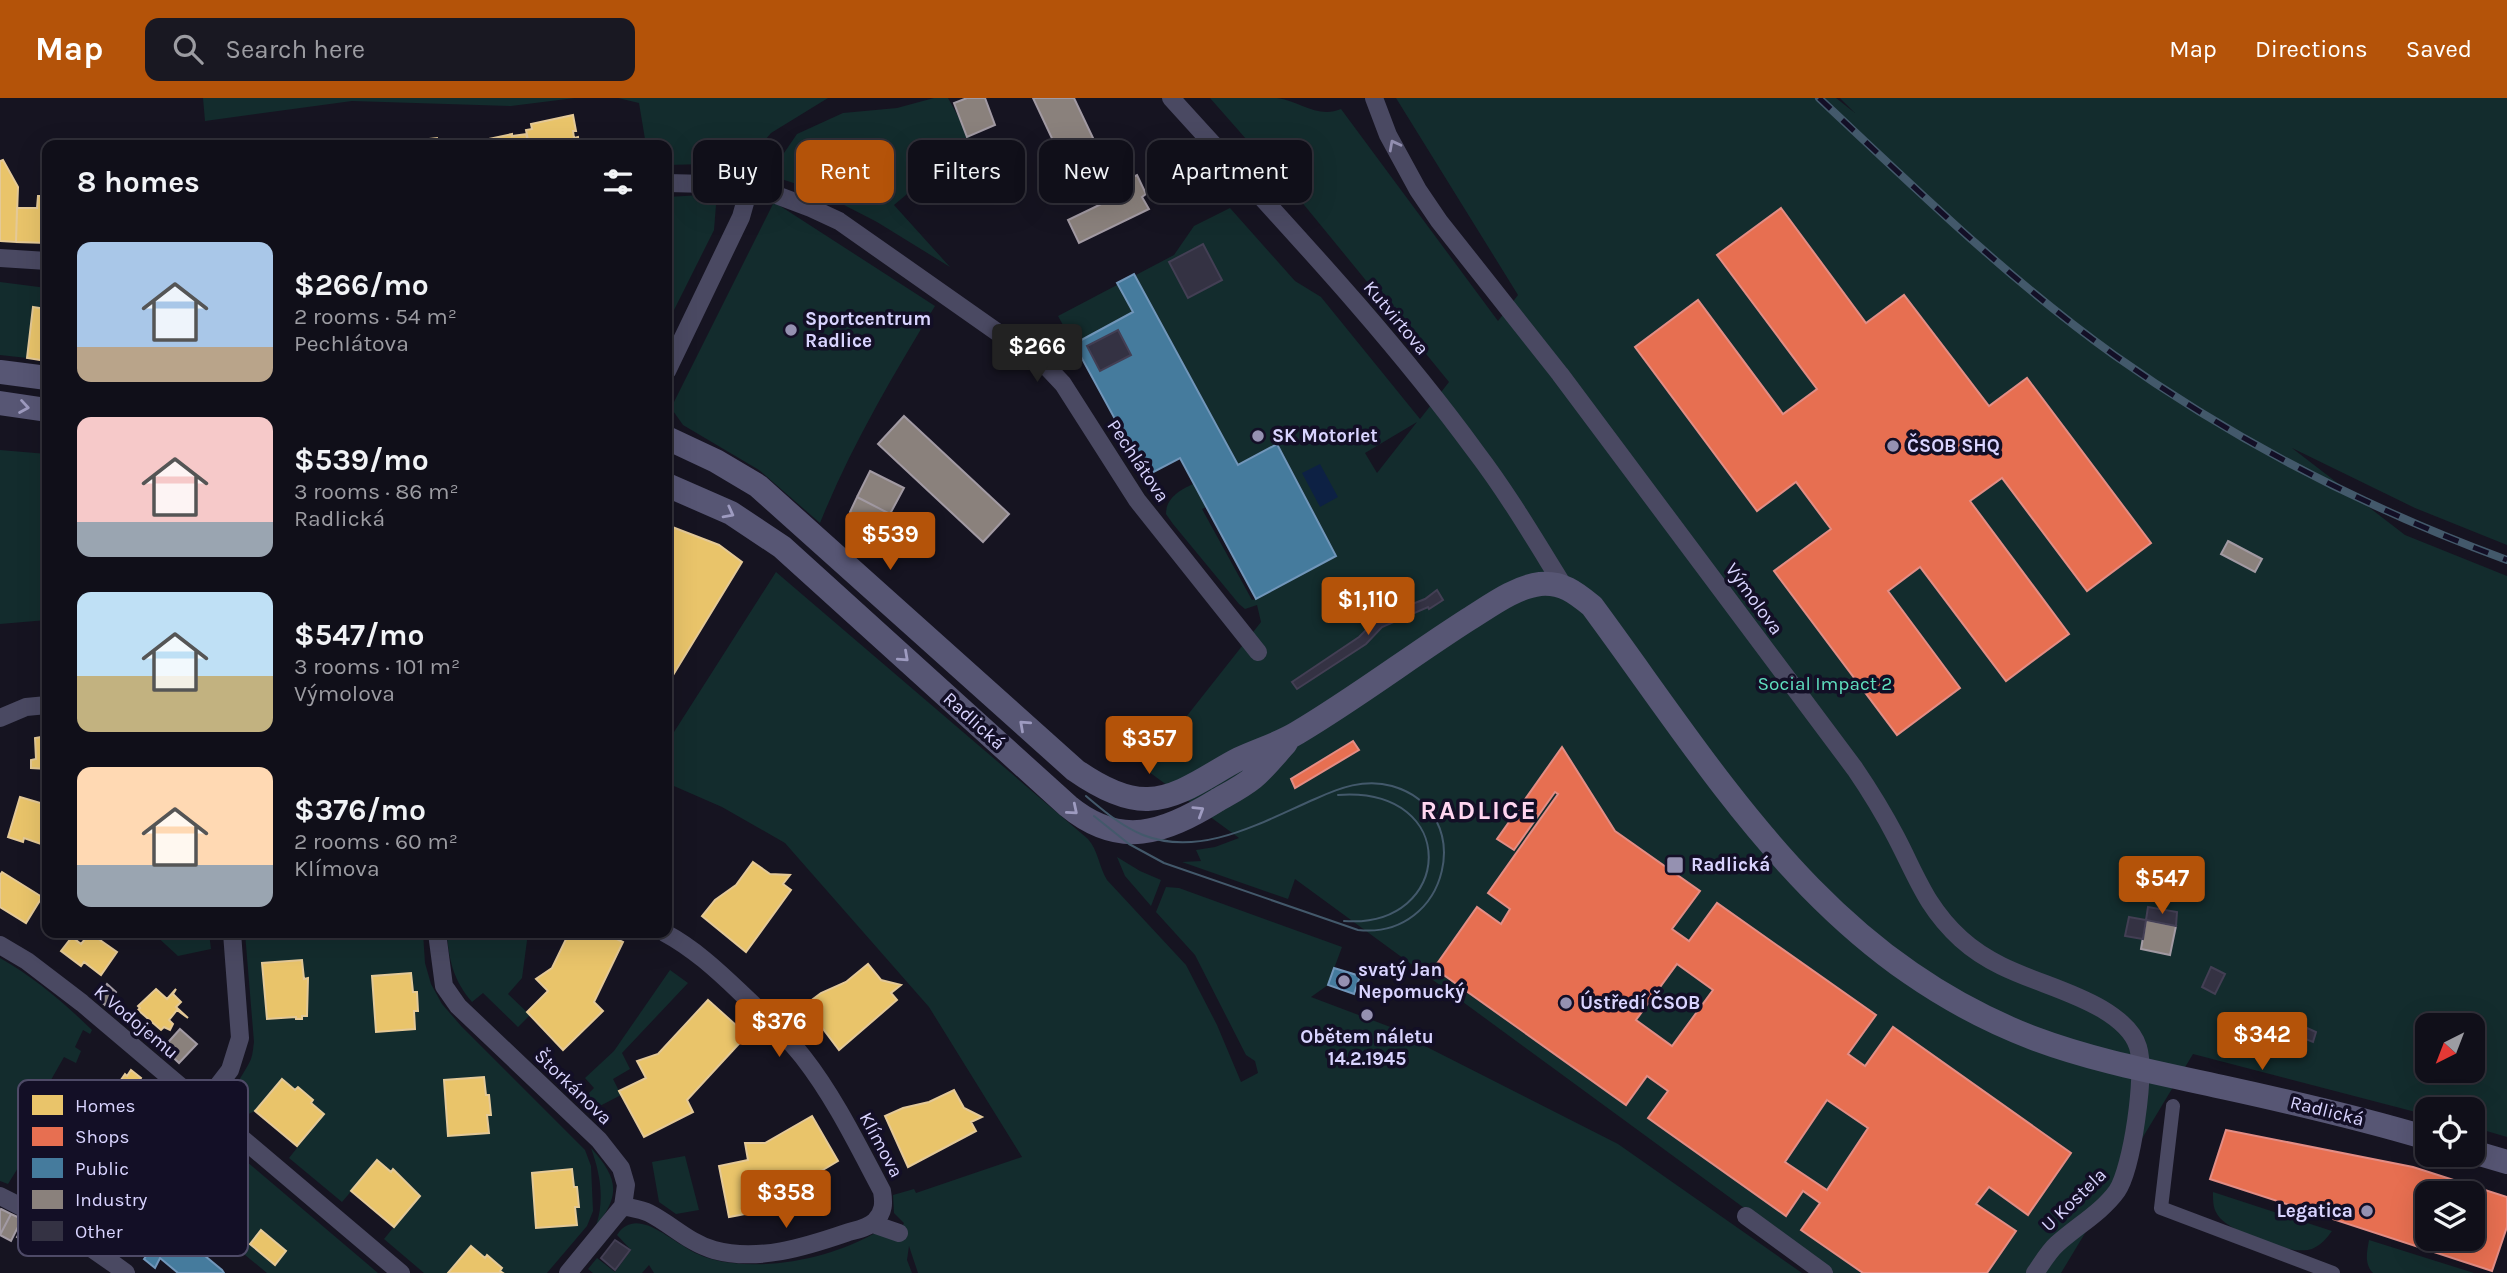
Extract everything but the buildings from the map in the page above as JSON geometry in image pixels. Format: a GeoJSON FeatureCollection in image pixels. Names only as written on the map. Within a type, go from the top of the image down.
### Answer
{"type":"FeatureCollection","features":[{"type":"Feature","properties":{"kind":"main road"},"geometry":{"type":"LineString","coordinates":[[0,372],[42,377]]}},
{"type":"Feature","properties":{"kind":"main road"},"geometry":{"type":"LineString","coordinates":[[0,403],[42,409]]}},
{"type":"Feature","properties":{"kind":"main road","name":"Radlická"},"geometry":{"type":"LineString","coordinates":[[672,440],[716,461],[758,486],[1075,770],[1100,785],[1141,799],[1163,797],[1294,735],[1509,595],[1538,584],[1563,585],[1592,606],[1721,784],[1768,844],[1826,905],[1859,934],[1940,993],[1978,1015],[2046,1042],[2140,1069],[2313,1107],[2415,1135]]}},
{"type":"Feature","properties":{"kind":"main road","name":"Radlická"},"geometry":{"type":"LineString","coordinates":[[672,487],[731,513],[782,547],[1068,806],[1091,823],[1113,830],[1135,831],[1158,829],[1180,822],[1252,779],[1294,735]]}},
{"type":"Feature","properties":{"kind":"main road"},"geometry":{"type":"LineString","coordinates":[[2485,1156],[2507,1162]]}},
{"type":"Feature","properties":{"kind":"street","name":"Kutvirtova"},"geometry":{"type":"LineString","coordinates":[[1171,98],[1362,310],[1415,373],[1490,472],[1563,585]]}},
{"type":"Feature","properties":{"kind":"street","name":"Výmolova"},"geometry":{"type":"LineString","coordinates":[[1374,98],[1388,135],[1418,190],[1439,221],[1560,374],[1848,759],[1874,796],[1919,888],[1936,912],[1962,940],[1989,959],[2024,978],[2102,1009],[2123,1023],[2138,1047],[2140,1069]]}},
{"type":"Feature","properties":{"kind":"street","name":"Pechlátova"},"geometry":{"type":"LineString","coordinates":[[672,183],[693,184]]}},
{"type":"Feature","properties":{"kind":"street","name":"Pechlátova"},"geometry":{"type":"LineString","coordinates":[[782,197],[839,221],[1008,337],[1047,367],[1063,384],[1136,500],[1258,652]]}},
{"type":"Feature","properties":{"kind":"street"},"geometry":{"type":"LineString","coordinates":[[672,362],[741,217],[745,203]]}},
{"type":"Feature","properties":{"kind":"street"},"geometry":{"type":"LineString","coordinates":[[0,258],[42,261]]}},
{"type":"Feature","properties":{"kind":"street"},"geometry":{"type":"LineString","coordinates":[[0,718],[26,707],[42,705]]}},
{"type":"Feature","properties":{"kind":"street","name":"Klímova"},"geometry":{"type":"LineString","coordinates":[[672,937],[726,978],[771,1021],[806,1061],[840,1113],[882,1191],[885,1204],[873,1224]]}},
{"type":"Feature","properties":{"kind":"street"},"geometry":{"type":"LineString","coordinates":[[222,1080],[230,1070],[240,1038],[232,938]]}},
{"type":"Feature","properties":{"kind":"street","name":"Štorkánova"},"geometry":{"type":"LineString","coordinates":[[438,938],[444,986],[458,1006],[611,1153],[621,1168],[626,1185],[623,1206]]}},
{"type":"Feature","properties":{"kind":"street","name":"K Vodojemu"},"geometry":{"type":"LineString","coordinates":[[0,945],[27,961],[71,995],[173,1080]]}},
{"type":"Feature","properties":{"kind":"street","name":"U Kostela"},"geometry":{"type":"LineString","coordinates":[[2035,1273],[2055,1246],[2115,1195],[2124,1180],[2133,1148],[2140,1069]]}},
{"type":"Feature","properties":{"kind":"street"},"geometry":{"type":"LineString","coordinates":[[2172,1106],[2161,1208],[2333,1273]]}},
{"type":"Feature","properties":{"kind":"street","name":"K Vodojemu"},"geometry":{"type":"LineString","coordinates":[[248,1143],[401,1273]]}},
{"type":"Feature","properties":{"kind":"street"},"geometry":{"type":"LineString","coordinates":[[0,1196],[18,1205]]}},
{"type":"Feature","properties":{"kind":"street"},"geometry":{"type":"LineString","coordinates":[[568,1273],[623,1206],[647,1212],[688,1238],[714,1250],[746,1254],[773,1253],[814,1244],[873,1224],[899,1233]]}},
{"type":"Feature","properties":{"kind":"street"},"geometry":{"type":"LineString","coordinates":[[1746,1216],[1824,1273]]}},
{"type":"Feature","properties":{"kind":"street"},"geometry":{"type":"LineString","coordinates":[[103,1256],[126,1273]]}},
{"type":"Feature","properties":{"kind":"green space"},"geometry":{"type":"Polygon","coordinates":[[[203,98],[575,98],[511,106],[352,101],[205,121],[203,98]]]}},
{"type":"Feature","properties":{"kind":"green space"},"geometry":{"type":"Polygon","coordinates":[[[618,98],[828,98],[771,133],[765,140],[693,140],[693,164],[672,165],[672,140],[645,140],[639,103],[618,98]]]}},
{"type":"Feature","properties":{"kind":"green space"},"geometry":{"type":"Polygon","coordinates":[[[934,98],[948,98],[971,140],[908,140],[908,193],[894,205],[950,267],[877,222],[840,203],[894,203],[894,140],[796,140],[796,184],[782,179],[782,156],[797,134],[843,113],[897,108],[934,98]]]}},
{"type":"Feature","properties":{"kind":"green space","name":"Social Impact 2"},"geometry":{"type":"Polygon","coordinates":[[[1210,98],[1277,98],[1317,111],[1333,112],[1341,109],[1498,321],[1518,295],[1396,98],[1836,98],[1855,113],[1840,98],[2507,98],[2507,545],[2415,508],[2292,448],[2405,535],[2507,576],[2507,1137],[2485,1131],[2485,1097],[2415,1097],[2415,1112],[2193,1054],[2061,1273],[1833,1273],[1295,879],[1288,899],[1182,862],[1201,861],[1196,850],[1215,847],[1239,838],[1145,769],[1261,622],[1257,605],[1245,609],[1239,604],[1166,514],[1171,499],[1193,484],[1180,458],[1146,476],[1058,316],[1174,255],[1194,226],[1230,208],[1295,281],[1321,297],[1420,419],[1449,382],[1302,203],[1312,203],[1312,140],[1247,140],[1210,98]],[[1417,422],[1365,453],[1377,473],[1417,422]],[[1206,507],[1202,509],[1252,600],[1256,599],[1206,507]]]}},
{"type":"Feature","properties":{"kind":"green space"},"geometry":{"type":"Polygon","coordinates":[[[693,196],[693,203],[716,205],[714,230],[672,314],[672,197],[693,196]]]}},
{"type":"Feature","properties":{"kind":"green space","name":"Sportcentrum Radlice"},"geometry":{"type":"Polygon","coordinates":[[[774,203],[935,306],[858,440],[820,523],[759,470],[683,425],[672,409],[774,203]]]}},
{"type":"Feature","properties":{"kind":"green space"},"geometry":{"type":"Polygon","coordinates":[[[0,282],[42,287],[42,309],[33,308],[27,358],[0,355],[0,282]]]}},
{"type":"Feature","properties":{"kind":"green space"},"geometry":{"type":"Polygon","coordinates":[[[0,450],[42,454],[42,620],[0,624],[0,450]]]}},
{"type":"Feature","properties":{"kind":"green space"},"geometry":{"type":"Polygon","coordinates":[[[776,572],[1088,839],[1107,880],[1186,965],[1217,1025],[1241,1082],[1258,1073],[1255,1061],[1246,1055],[1195,955],[1156,912],[1166,887],[1179,888],[1342,947],[1328,985],[1311,997],[1401,1031],[1421,1044],[1618,1144],[1802,1273],[918,1273],[909,1246],[907,1260],[912,1273],[654,1273],[649,1265],[642,1273],[593,1273],[588,1269],[597,1258],[615,1272],[631,1250],[617,1235],[624,1227],[640,1223],[658,1230],[707,1258],[731,1263],[775,1263],[818,1256],[877,1232],[896,1237],[904,1223],[894,1213],[893,1195],[914,1189],[916,1193],[1022,1157],[929,1007],[785,843],[722,807],[672,785],[672,735],[776,572]]]}},
{"type":"Feature","properties":{"kind":"green space"},"geometry":{"type":"Polygon","coordinates":[[[1117,857],[1161,880],[1151,906],[1125,876],[1117,857]]]}},
{"type":"Feature","properties":{"kind":"green space"},"geometry":{"type":"Polygon","coordinates":[[[158,938],[210,938],[211,949],[178,956],[158,938]]]}},
{"type":"Feature","properties":{"kind":"green space"},"geometry":{"type":"Polygon","coordinates":[[[245,938],[423,938],[425,963],[431,984],[442,1004],[585,1150],[591,1166],[593,1211],[587,1226],[547,1273],[503,1273],[500,1271],[502,1267],[471,1246],[448,1273],[424,1273],[384,1239],[419,1196],[394,1170],[391,1172],[377,1161],[342,1202],[289,1158],[324,1114],[311,1103],[313,1099],[298,1088],[295,1090],[282,1079],[255,1111],[248,1114],[248,1080],[240,1080],[251,1059],[254,1042],[245,938]],[[302,960],[262,963],[267,1019],[302,1019],[302,1016],[307,1015],[308,979],[304,979],[302,960]],[[411,973],[372,976],[377,1031],[415,1029],[414,1011],[418,1010],[411,973]],[[484,1077],[444,1080],[448,1136],[489,1133],[487,1115],[491,1114],[484,1077]],[[572,1169],[532,1173],[537,1228],[577,1225],[575,1207],[579,1206],[572,1169]]]}},
{"type":"Feature","properties":{"kind":"green space"},"geometry":{"type":"Polygon","coordinates":[[[447,938],[527,938],[522,978],[508,994],[530,1015],[518,1027],[483,993],[472,1002],[457,978],[447,938]]]}},
{"type":"Feature","properties":{"kind":"green space"},"geometry":{"type":"Polygon","coordinates":[[[0,958],[48,991],[92,1030],[90,1034],[83,1030],[75,1047],[81,1051],[76,1063],[64,1057],[51,1080],[18,1080],[18,1168],[8,1184],[0,1181],[0,958]]]}},
{"type":"Feature","properties":{"kind":"green space"},"geometry":{"type":"Polygon","coordinates":[[[670,970],[688,983],[622,1053],[630,1069],[613,1079],[621,1095],[596,1108],[585,1097],[594,1088],[585,1078],[614,1051],[670,970]]]}},
{"type":"Feature","properties":{"kind":"green space"},"geometry":{"type":"Polygon","coordinates":[[[591,1148],[606,1168],[613,1186],[610,1204],[596,1226],[600,1186],[591,1148]]]}},
{"type":"Feature","properties":{"kind":"green space"},"geometry":{"type":"Polygon","coordinates":[[[685,1156],[699,1210],[676,1214],[659,1202],[652,1162],[685,1156]]]}},
{"type":"Feature","properties":{"kind":"green space"},"geometry":{"type":"Polygon","coordinates":[[[248,1163],[378,1273],[267,1273],[246,1256],[248,1163]],[[261,1230],[250,1244],[275,1265],[286,1251],[261,1230]]]}},
{"type":"Feature","properties":{"kind":"green space"},"geometry":{"type":"Polygon","coordinates":[[[2213,1192],[2332,1231],[2312,1249],[2291,1249],[2264,1242],[2238,1231],[2220,1218],[2214,1206],[2213,1192]]]}},
{"type":"Feature","properties":{"kind":"green space"},"geometry":{"type":"Polygon","coordinates":[[[2369,1240],[2474,1273],[2373,1273],[2367,1262],[2369,1240]]]}},
{"type":"Feature","properties":{"kind":"water"},"geometry":{"type":"Polygon","coordinates":[[[1320,464],[1338,497],[1320,507],[1302,473],[1320,464]]]}},
{"type":"Feature","properties":{"kind":"tram line"},"geometry":{"type":"LineString","coordinates":[[1086,796],[1113,818],[1143,835],[1165,841],[1187,842],[1209,840],[1253,827],[1343,788],[1372,783],[1392,786],[1419,800],[1436,820],[1443,845],[1442,871],[1432,895],[1414,915],[1389,928],[1358,930],[1164,863],[1129,844],[1094,816]]}},
{"type":"Feature","properties":{"kind":"tram line"},"geometry":{"type":"LineString","coordinates":[[1338,795],[1378,798],[1407,812],[1423,833],[1429,858],[1423,882],[1407,903],[1380,918],[1344,921]]}},
{"type":"Feature","properties":{"kind":"railway"},"geometry":{"type":"LineString","coordinates":[[1819,98],[1999,264],[2075,326],[2160,386],[2304,471],[2404,519],[2507,560]]}},
{"type":"Feature","properties":{"kind":"place","name":"Sportcentrum Radlice"},"geometry":{"type":"Point","coordinates":[791,330]}},
{"type":"Feature","properties":{"kind":"place","name":"SK Motorlet"},"geometry":{"type":"Point","coordinates":[1258,436]}},
{"type":"Feature","properties":{"kind":"place","name":"ČSOB SHQ"},"geometry":{"type":"Point","coordinates":[1893,446]}},
{"type":"Feature","properties":{"kind":"place","name":"Radlická"},"geometry":{"type":"Point","coordinates":[1675,865]}},
{"type":"Feature","properties":{"kind":"place","name":"svatý Jan Nepomucký"},"geometry":{"type":"Point","coordinates":[1344,981]}},
{"type":"Feature","properties":{"kind":"place","name":"Ústředí ČSOB"},"geometry":{"type":"Point","coordinates":[1566,1003]}},
{"type":"Feature","properties":{"kind":"place","name":"Obětem náletu 14.2.1945"},"geometry":{"type":"Point","coordinates":[1367,1015]}},
{"type":"Feature","properties":{"kind":"place","name":"Legatica"},"geometry":{"type":"Point","coordinates":[2367,1211]}},
{"type":"Feature","properties":{"kind":"district","name":"RADLICE"},"geometry":{"type":"Point","coordinates":[1479,810]}}]}
